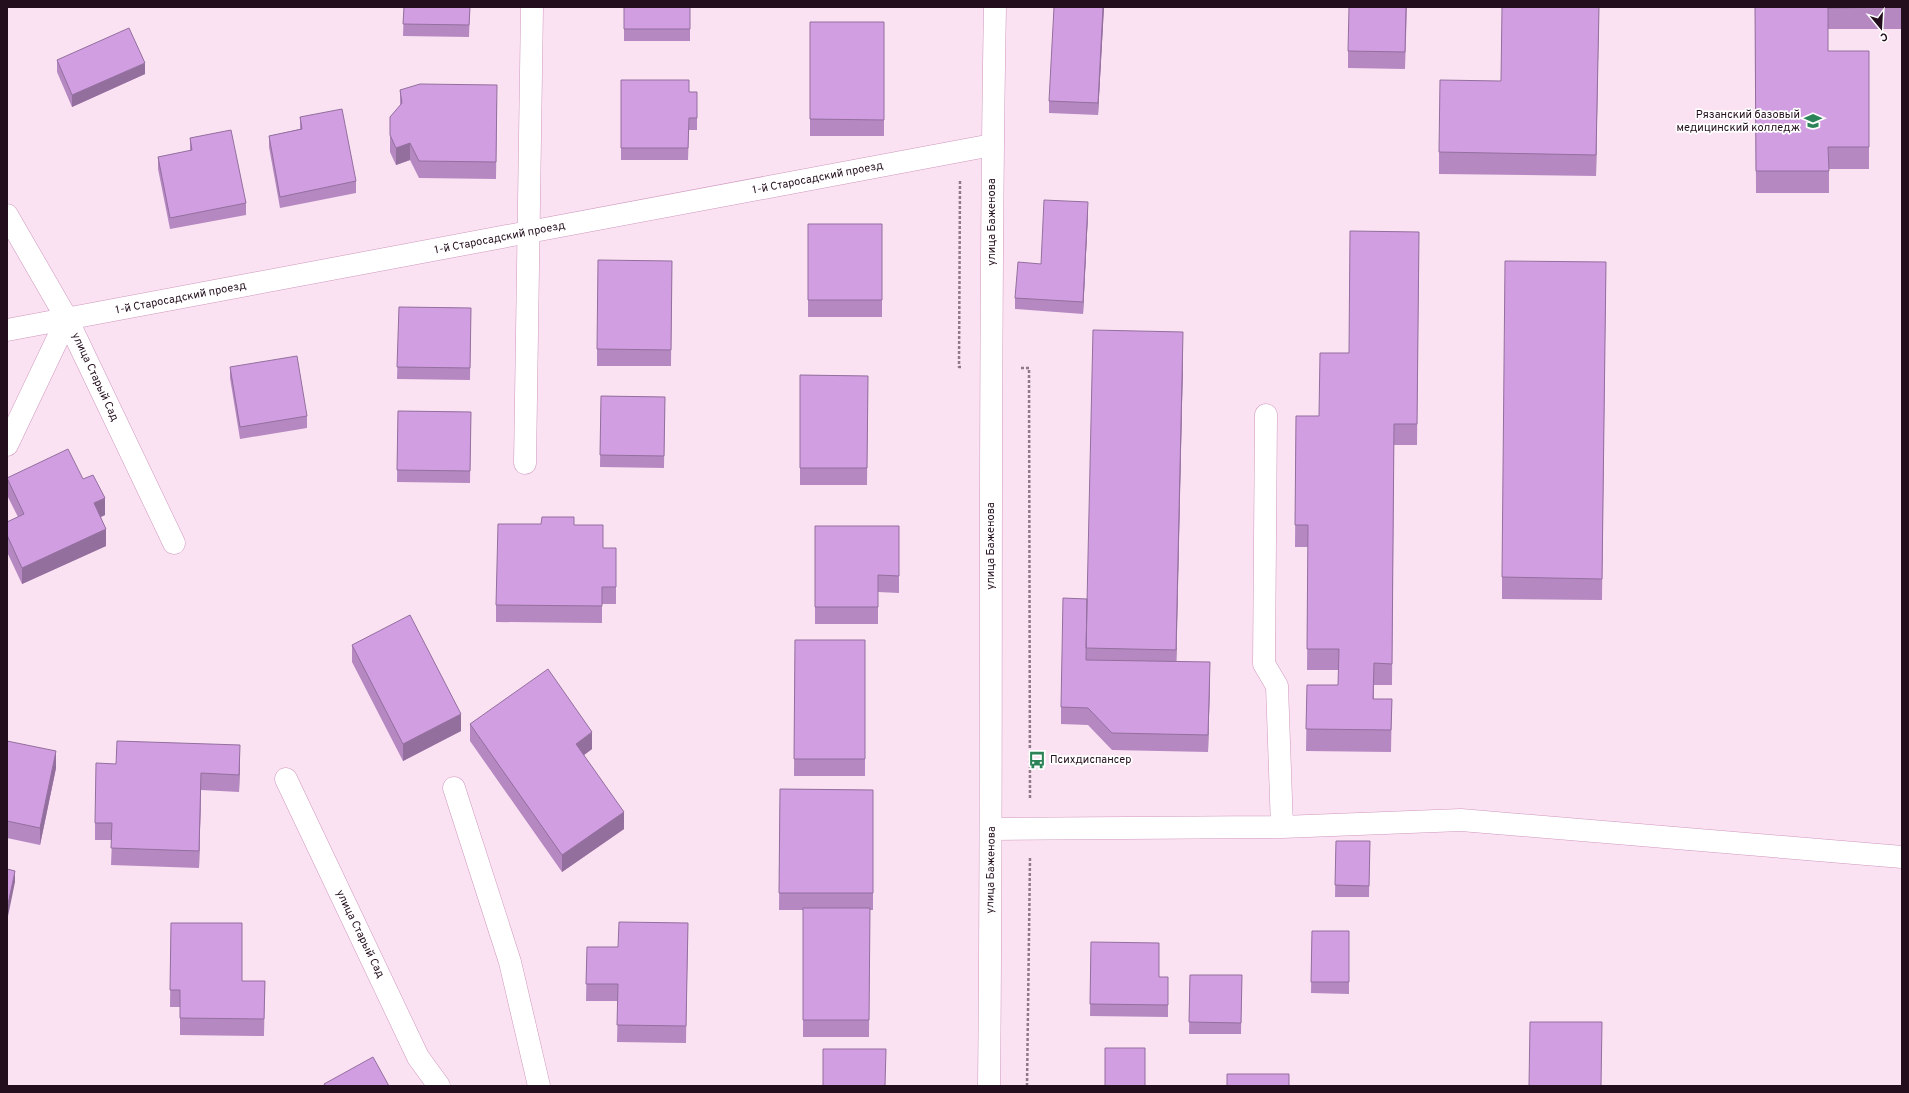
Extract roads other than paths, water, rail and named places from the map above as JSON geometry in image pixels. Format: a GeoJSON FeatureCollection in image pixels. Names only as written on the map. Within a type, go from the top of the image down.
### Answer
{"type":"FeatureCollection","features":[{"type":"Feature","properties":{"kind":"street"},"geometry":{"type":"LineString","coordinates":[[525,463],[532,7]]}},
{"type":"Feature","properties":{"kind":"street","name":"улица Баженова"},"geometry":{"type":"LineString","coordinates":[[989,1086],[992,830],[992,145],[995,7]]}},
{"type":"Feature","properties":{"kind":"street","name":"1-й Старосадский проезд"},"geometry":{"type":"LineString","coordinates":[[7,330],[992,145]]}},
{"type":"Feature","properties":{"kind":"street","name":"улица Старый Сад"},"geometry":{"type":"LineString","coordinates":[[7,215],[67,319],[174,543]]}},
{"type":"Feature","properties":{"kind":"street"},"geometry":{"type":"LineString","coordinates":[[7,445],[67,319]]}},
{"type":"Feature","properties":{"kind":"street"},"geometry":{"type":"LineString","coordinates":[[1266,415],[1264,664],[1277,686],[1282,827]]}},
{"type":"Feature","properties":{"kind":"street","name":"улица Старый Сад"},"geometry":{"type":"LineString","coordinates":[[286,779],[418,1057],[439,1086]]}},
{"type":"Feature","properties":{"kind":"street"},"geometry":{"type":"LineString","coordinates":[[454,788],[510,962],[539,1086]]}},
{"type":"Feature","properties":{"kind":"street"},"geometry":{"type":"LineString","coordinates":[[992,830],[1282,827],[1461,820],[1902,857]]}},
{"type":"Feature","properties":{"kind":"place","name":"Рязанский базовый медицинский колледж"},"geometry":{"type":"Point","coordinates":[1813,121]}},
{"type":"Feature","properties":{"kind":"place","name":"Психдиспансер"},"geometry":{"type":"Point","coordinates":[1037,760]}}]}
